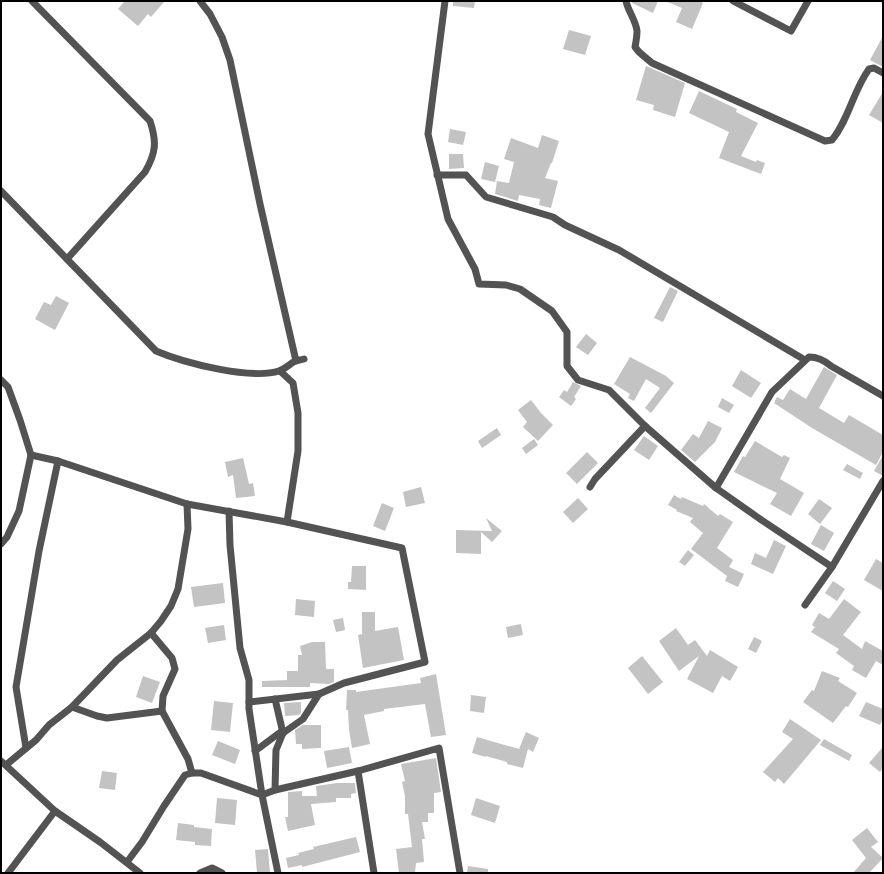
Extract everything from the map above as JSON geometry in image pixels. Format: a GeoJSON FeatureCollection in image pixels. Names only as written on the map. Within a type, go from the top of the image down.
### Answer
{"type":"FeatureCollection","features":[{"type":"Feature","properties":{"kind":"street"},"geometry":{"type":"LineString","coordinates":[[32,1],[150,121],[155,134],[155,146],[152,160],[145,172],[67,259]]}},
{"type":"Feature","properties":{"kind":"street"},"geometry":{"type":"LineString","coordinates":[[200,1],[216,25],[230,60],[260,204],[296,361]]}},
{"type":"Feature","properties":{"kind":"street"},"geometry":{"type":"LineString","coordinates":[[445,1],[428,134],[448,219],[475,269],[479,284],[506,285],[520,289],[552,311],[567,332],[567,366],[578,380],[610,390],[645,426],[716,488],[832,567]]}},
{"type":"Feature","properties":{"kind":"street"},"geometry":{"type":"LineString","coordinates":[[626,1],[628,11],[634,21],[637,32],[635,47],[652,63],[825,141],[832,140],[841,130],[862,79],[868,69],[874,68],[883,73]]}},
{"type":"Feature","properties":{"kind":"street"},"geometry":{"type":"LineString","coordinates":[[733,1],[791,31],[808,1]]}},
{"type":"Feature","properties":{"kind":"street"},"geometry":{"type":"LineString","coordinates":[[438,175],[466,175],[486,197],[553,217],[565,225],[619,250],[805,360]]}},
{"type":"Feature","properties":{"kind":"street"},"geometry":{"type":"LineString","coordinates":[[1,190],[156,351],[171,357],[232,371],[258,373],[280,371],[296,361],[304,359]]}},
{"type":"Feature","properties":{"kind":"street"},"geometry":{"type":"LineString","coordinates":[[716,488],[772,392],[809,357],[816,357],[823,360],[830,366],[883,396]]}},
{"type":"Feature","properties":{"kind":"street"},"geometry":{"type":"LineString","coordinates":[[280,371],[293,383],[298,413],[298,451],[287,522]]}},
{"type":"Feature","properties":{"kind":"street"},"geometry":{"type":"LineString","coordinates":[[1,380],[8,387],[31,455],[19,511],[7,536],[1,544]]}},
{"type":"Feature","properties":{"kind":"street"},"geometry":{"type":"LineString","coordinates":[[590,487],[595,479],[645,426]]}},
{"type":"Feature","properties":{"kind":"street"},"geometry":{"type":"LineString","coordinates":[[31,455],[58,461],[187,504],[287,522],[402,548],[425,662],[344,683],[319,694],[249,702]]}},
{"type":"Feature","properties":{"kind":"street"},"geometry":{"type":"LineString","coordinates":[[26,748],[16,686],[39,551],[58,461]]}},
{"type":"Feature","properties":{"kind":"street"},"geometry":{"type":"LineString","coordinates":[[805,605],[832,567],[880,492],[883,481]]}},
{"type":"Feature","properties":{"kind":"street"},"geometry":{"type":"LineString","coordinates":[[140,873],[127,862],[55,811],[3,763],[36,740],[49,725],[72,707],[117,660],[151,633],[171,606],[178,589],[188,529],[187,504]]}},
{"type":"Feature","properties":{"kind":"street"},"geometry":{"type":"LineString","coordinates":[[229,511],[230,545],[240,648],[249,680],[249,702],[255,751],[262,795],[278,873]]}},
{"type":"Feature","properties":{"kind":"street"},"geometry":{"type":"LineString","coordinates":[[151,633],[172,658],[175,669],[163,696],[162,711],[188,759],[192,773]]}},
{"type":"Feature","properties":{"kind":"street"},"geometry":{"type":"LineString","coordinates":[[255,751],[303,719],[319,694]]}},
{"type":"Feature","properties":{"kind":"street"},"geometry":{"type":"LineString","coordinates":[[275,790],[276,750],[283,732],[276,699]]}},
{"type":"Feature","properties":{"kind":"street"},"geometry":{"type":"LineString","coordinates":[[72,707],[97,716],[108,718],[162,711]]}},
{"type":"Feature","properties":{"kind":"street"},"geometry":{"type":"LineString","coordinates":[[127,862],[135,853],[185,775],[201,773],[262,795],[275,790],[358,771],[439,748],[460,873]]}},
{"type":"Feature","properties":{"kind":"street"},"geometry":{"type":"LineString","coordinates":[[358,771],[374,873]]}},
{"type":"Feature","properties":{"kind":"street"},"geometry":{"type":"LineString","coordinates":[[8,873],[55,811]]}},
{"type":"Feature","properties":{"kind":"street"},"geometry":{"type":"LineString","coordinates":[[200,873],[212,868],[222,873]]}},
{"type":"Feature","properties":{"kind":"building"},"geometry":{"type":"Polygon","coordinates":[[[125,1],[165,1],[151,17],[148,14],[138,26],[118,9],[125,1]]]}},
{"type":"Feature","properties":{"kind":"building"},"geometry":{"type":"Polygon","coordinates":[[[453,1],[475,1],[474,8],[453,6],[453,1]]]}},
{"type":"Feature","properties":{"kind":"building"},"geometry":{"type":"Polygon","coordinates":[[[631,1],[658,1],[653,13],[632,3],[631,1]]]}},
{"type":"Feature","properties":{"kind":"building"},"geometry":{"type":"Polygon","coordinates":[[[665,1],[700,1],[703,3],[692,29],[676,22],[682,8],[665,1]]]}},
{"type":"Feature","properties":{"kind":"building"},"geometry":{"type":"Polygon","coordinates":[[[569,30],[591,36],[585,55],[563,49],[569,30]]]}},
{"type":"Feature","properties":{"kind":"building"},"geometry":{"type":"Polygon","coordinates":[[[883,36],[883,67],[870,60],[883,36]]]}},
{"type":"Feature","properties":{"kind":"building"},"geometry":{"type":"Polygon","coordinates":[[[646,66],[685,83],[675,117],[653,110],[654,105],[636,100],[646,66]]]}},
{"type":"Feature","properties":{"kind":"building"},"geometry":{"type":"Polygon","coordinates":[[[699,91],[737,109],[736,112],[758,123],[741,156],[756,162],[757,160],[765,163],[761,174],[719,158],[729,132],[689,113],[699,91]]]}},
{"type":"Feature","properties":{"kind":"building"},"geometry":{"type":"Polygon","coordinates":[[[883,92],[883,123],[869,115],[883,92]]]}},
{"type":"Feature","properties":{"kind":"building"},"geometry":{"type":"Polygon","coordinates":[[[450,129],[466,132],[463,145],[448,142],[450,129]]]}},
{"type":"Feature","properties":{"kind":"building"},"geometry":{"type":"Polygon","coordinates":[[[542,135],[559,141],[552,163],[545,178],[558,181],[551,208],[539,205],[540,199],[519,195],[518,201],[495,194],[497,181],[509,183],[514,162],[504,159],[511,138],[538,148],[542,135]]]}},
{"type":"Feature","properties":{"kind":"building"},"geometry":{"type":"Polygon","coordinates":[[[449,154],[463,154],[464,168],[449,169],[449,154]]]}},
{"type":"Feature","properties":{"kind":"building"},"geometry":{"type":"Polygon","coordinates":[[[485,162],[499,166],[495,182],[481,179],[485,162]]]}},
{"type":"Feature","properties":{"kind":"building"},"geometry":{"type":"Polygon","coordinates":[[[670,287],[678,291],[663,322],[654,318],[670,287]]]}},
{"type":"Feature","properties":{"kind":"building"},"geometry":{"type":"Polygon","coordinates":[[[56,296],[69,303],[55,330],[35,319],[44,302],[51,305],[56,296]]]}},
{"type":"Feature","properties":{"kind":"building"},"geometry":{"type":"Polygon","coordinates":[[[586,334],[597,343],[588,355],[576,347],[586,334]]]}},
{"type":"Feature","properties":{"kind":"building"},"geometry":{"type":"Polygon","coordinates":[[[630,357],[666,376],[674,383],[651,413],[645,408],[660,388],[646,379],[634,401],[628,398],[630,394],[614,384],[630,357]]]}},
{"type":"Feature","properties":{"kind":"building"},"geometry":{"type":"Polygon","coordinates":[[[824,367],[837,375],[819,408],[844,423],[849,415],[883,435],[883,452],[876,465],[812,428],[774,403],[777,397],[783,400],[790,389],[806,399],[824,367]]]}},
{"type":"Feature","properties":{"kind":"building"},"geometry":{"type":"Polygon","coordinates":[[[741,370],[761,383],[751,398],[732,386],[741,370]]]}},
{"type":"Feature","properties":{"kind":"building"},"geometry":{"type":"Polygon","coordinates":[[[573,382],[581,386],[574,397],[576,399],[571,406],[559,397],[564,390],[567,392],[573,382]]]}},
{"type":"Feature","properties":{"kind":"building"},"geometry":{"type":"Polygon","coordinates":[[[722,398],[734,405],[729,413],[718,407],[722,398]]]}},
{"type":"Feature","properties":{"kind":"building"},"geometry":{"type":"Polygon","coordinates":[[[531,400],[553,425],[538,441],[523,427],[527,422],[518,410],[531,400]]]}},
{"type":"Feature","properties":{"kind":"building"},"geometry":{"type":"Polygon","coordinates":[[[708,421],[722,428],[715,442],[695,462],[681,450],[693,434],[699,438],[708,421]]]}},
{"type":"Feature","properties":{"kind":"building"},"geometry":{"type":"Polygon","coordinates":[[[497,428],[501,435],[482,448],[478,441],[497,428]]]}},
{"type":"Feature","properties":{"kind":"building"},"geometry":{"type":"Polygon","coordinates":[[[644,436],[658,446],[649,460],[634,450],[644,436]]]}},
{"type":"Feature","properties":{"kind":"building"},"geometry":{"type":"Polygon","coordinates":[[[534,439],[538,445],[526,454],[522,448],[534,439]]]}},
{"type":"Feature","properties":{"kind":"building"},"geometry":{"type":"Polygon","coordinates":[[[755,441],[782,457],[784,455],[790,458],[780,479],[804,493],[791,516],[770,504],[777,493],[734,472],[743,456],[745,457],[755,441]]]}},
{"type":"Feature","properties":{"kind":"building"},"geometry":{"type":"Polygon","coordinates":[[[587,452],[598,463],[577,484],[566,473],[587,452]]]}},
{"type":"Feature","properties":{"kind":"building"},"geometry":{"type":"Polygon","coordinates":[[[883,455],[883,476],[874,471],[883,455]]]}},
{"type":"Feature","properties":{"kind":"building"},"geometry":{"type":"Polygon","coordinates":[[[243,458],[249,484],[253,483],[255,496],[236,498],[233,475],[228,477],[225,462],[243,458]]]}},
{"type":"Feature","properties":{"kind":"building"},"geometry":{"type":"Polygon","coordinates":[[[847,464],[863,473],[860,479],[843,470],[847,464]]]}},
{"type":"Feature","properties":{"kind":"building"},"geometry":{"type":"Polygon","coordinates":[[[421,487],[425,503],[406,507],[403,492],[421,487]]]}},
{"type":"Feature","properties":{"kind":"building"},"geometry":{"type":"Polygon","coordinates":[[[674,495],[681,499],[682,497],[703,506],[704,504],[718,516],[720,514],[733,522],[717,548],[733,560],[729,567],[744,574],[738,587],[725,581],[727,576],[691,549],[703,533],[690,522],[693,518],[676,511],[677,510],[668,505],[674,495]]]}},
{"type":"Feature","properties":{"kind":"building"},"geometry":{"type":"Polygon","coordinates":[[[578,498],[588,509],[573,523],[563,512],[578,498]]]}},
{"type":"Feature","properties":{"kind":"building"},"geometry":{"type":"Polygon","coordinates":[[[819,499],[832,508],[820,524],[808,514],[819,499]]]}},
{"type":"Feature","properties":{"kind":"building"},"geometry":{"type":"Polygon","coordinates":[[[382,503],[394,508],[385,531],[373,526],[382,503]]]}},
{"type":"Feature","properties":{"kind":"building"},"geometry":{"type":"Polygon","coordinates":[[[486,518],[502,531],[492,542],[481,532],[481,554],[456,553],[456,530],[492,531],[486,518]]]}},
{"type":"Feature","properties":{"kind":"building"},"geometry":{"type":"Polygon","coordinates":[[[821,525],[834,533],[824,551],[811,544],[821,525]]]}},
{"type":"Feature","properties":{"kind":"building"},"geometry":{"type":"Polygon","coordinates":[[[774,540],[786,546],[773,574],[751,564],[755,553],[766,558],[774,540]]]}},
{"type":"Feature","properties":{"kind":"building"},"geometry":{"type":"Polygon","coordinates":[[[688,550],[694,555],[685,566],[679,562],[688,550]]]}},
{"type":"Feature","properties":{"kind":"building"},"geometry":{"type":"Polygon","coordinates":[[[876,559],[883,563],[883,591],[864,580],[876,559]]]}},
{"type":"Feature","properties":{"kind":"building"},"geometry":{"type":"Polygon","coordinates":[[[352,566],[366,566],[366,590],[348,589],[348,582],[351,582],[352,566]]]}},
{"type":"Feature","properties":{"kind":"building"},"geometry":{"type":"Polygon","coordinates":[[[833,581],[845,589],[837,601],[825,593],[833,581]]]}},
{"type":"Feature","properties":{"kind":"building"},"geometry":{"type":"Polygon","coordinates":[[[223,583],[225,603],[194,607],[191,587],[223,583]]]}},
{"type":"Feature","properties":{"kind":"building"},"geometry":{"type":"Polygon","coordinates":[[[296,599],[315,601],[314,617],[295,615],[296,599]]]}},
{"type":"Feature","properties":{"kind":"building"},"geometry":{"type":"Polygon","coordinates":[[[844,599],[861,612],[843,635],[862,649],[865,641],[883,651],[883,665],[876,661],[866,678],[852,670],[854,666],[836,653],[839,649],[811,632],[815,627],[812,625],[819,613],[829,619],[844,599]]]}},
{"type":"Feature","properties":{"kind":"building"},"geometry":{"type":"Polygon","coordinates":[[[362,612],[375,612],[375,631],[398,627],[404,660],[363,668],[358,635],[362,634],[362,612]]]}},
{"type":"Feature","properties":{"kind":"building"},"geometry":{"type":"Polygon","coordinates":[[[343,618],[345,630],[336,632],[333,620],[343,618]]]}},
{"type":"Feature","properties":{"kind":"building"},"geometry":{"type":"Polygon","coordinates":[[[521,624],[523,635],[508,638],[506,627],[521,624]]]}},
{"type":"Feature","properties":{"kind":"building"},"geometry":{"type":"Polygon","coordinates":[[[224,625],[226,640],[208,643],[205,628],[224,625]]]}},
{"type":"Feature","properties":{"kind":"building"},"geometry":{"type":"Polygon","coordinates":[[[676,628],[688,645],[695,640],[707,656],[710,650],[738,667],[730,681],[722,676],[713,693],[687,679],[699,656],[679,671],[659,641],[676,628]]]}},
{"type":"Feature","properties":{"kind":"building"},"geometry":{"type":"Polygon","coordinates":[[[754,637],[762,641],[756,653],[748,649],[754,637]]]}},
{"type":"Feature","properties":{"kind":"building"},"geometry":{"type":"Polygon","coordinates":[[[312,642],[325,642],[326,669],[334,669],[334,682],[329,684],[310,683],[310,687],[262,687],[262,681],[287,680],[287,671],[298,671],[298,655],[302,655],[300,646],[312,642]]]}},
{"type":"Feature","properties":{"kind":"building"},"geometry":{"type":"Polygon","coordinates":[[[642,656],[663,682],[648,694],[628,668],[642,656]]]}},
{"type":"Feature","properties":{"kind":"building"},"geometry":{"type":"Polygon","coordinates":[[[822,671],[840,678],[838,681],[857,693],[848,707],[846,706],[833,723],[803,702],[812,690],[814,691],[822,671]]]}},
{"type":"Feature","properties":{"kind":"building"},"geometry":{"type":"Polygon","coordinates":[[[436,674],[446,735],[431,737],[425,704],[384,709],[384,711],[364,715],[370,744],[352,748],[348,710],[346,710],[347,690],[356,690],[356,692],[421,683],[420,678],[436,674]]]}},
{"type":"Feature","properties":{"kind":"building"},"geometry":{"type":"Polygon","coordinates":[[[143,676],[160,682],[152,703],[136,697],[143,676]]]}},
{"type":"Feature","properties":{"kind":"building"},"geometry":{"type":"Polygon","coordinates":[[[471,695],[486,697],[484,713],[470,711],[471,695]]]}},
{"type":"Feature","properties":{"kind":"building"},"geometry":{"type":"Polygon","coordinates":[[[214,701],[233,703],[230,732],[211,730],[214,701]]]}},
{"type":"Feature","properties":{"kind":"building"},"geometry":{"type":"Polygon","coordinates":[[[301,702],[301,713],[299,715],[285,716],[284,703],[301,702]]]}},
{"type":"Feature","properties":{"kind":"building"},"geometry":{"type":"Polygon","coordinates":[[[866,702],[883,709],[883,719],[880,725],[859,716],[866,702]]]}},
{"type":"Feature","properties":{"kind":"building"},"geometry":{"type":"Polygon","coordinates":[[[790,719],[821,740],[784,784],[778,778],[775,782],[763,772],[793,739],[782,732],[790,719]]]}},
{"type":"Feature","properties":{"kind":"building"},"geometry":{"type":"Polygon","coordinates":[[[303,725],[321,725],[321,748],[302,749],[302,744],[296,744],[295,730],[303,725]]]}},
{"type":"Feature","properties":{"kind":"building"},"geometry":{"type":"Polygon","coordinates":[[[526,732],[539,738],[533,752],[528,749],[523,768],[507,764],[507,762],[472,753],[477,737],[519,749],[526,732]]]}},
{"type":"Feature","properties":{"kind":"building"},"geometry":{"type":"Polygon","coordinates":[[[824,739],[852,755],[849,761],[820,745],[824,739]]]}},
{"type":"Feature","properties":{"kind":"building"},"geometry":{"type":"Polygon","coordinates":[[[218,741],[240,750],[235,764],[212,755],[218,741]]]}},
{"type":"Feature","properties":{"kind":"building"},"geometry":{"type":"Polygon","coordinates":[[[349,747],[352,763],[327,768],[324,751],[349,747]]]}},
{"type":"Feature","properties":{"kind":"building"},"geometry":{"type":"Polygon","coordinates":[[[883,747],[883,768],[880,772],[869,763],[883,747]]]}},
{"type":"Feature","properties":{"kind":"building"},"geometry":{"type":"Polygon","coordinates":[[[436,758],[441,792],[434,793],[434,813],[428,813],[428,822],[422,822],[425,839],[422,839],[424,862],[416,863],[415,873],[399,873],[396,849],[412,847],[408,814],[405,814],[405,796],[402,782],[405,781],[401,764],[436,758]]]}},
{"type":"Feature","properties":{"kind":"building"},"geometry":{"type":"Polygon","coordinates":[[[102,771],[117,773],[115,790],[99,788],[102,771]]]}},
{"type":"Feature","properties":{"kind":"building"},"geometry":{"type":"Polygon","coordinates":[[[337,783],[355,783],[356,793],[351,794],[351,798],[336,798],[336,802],[311,804],[315,825],[288,831],[285,817],[288,817],[288,792],[302,791],[302,796],[317,796],[316,786],[337,783]]]}},
{"type":"Feature","properties":{"kind":"building"},"geometry":{"type":"Polygon","coordinates":[[[217,798],[237,800],[235,825],[215,823],[217,798]]]}},
{"type":"Feature","properties":{"kind":"building"},"geometry":{"type":"Polygon","coordinates":[[[476,798],[500,806],[495,823],[471,815],[476,798]]]}},
{"type":"Feature","properties":{"kind":"building"},"geometry":{"type":"Polygon","coordinates":[[[178,823],[212,829],[211,846],[195,845],[195,842],[176,840],[178,823]]]}},
{"type":"Feature","properties":{"kind":"building"},"geometry":{"type":"Polygon","coordinates":[[[867,828],[878,842],[871,847],[883,858],[869,873],[853,873],[866,858],[852,840],[867,828]]]}},
{"type":"Feature","properties":{"kind":"building"},"geometry":{"type":"Polygon","coordinates":[[[356,837],[360,852],[302,867],[302,865],[288,868],[286,858],[314,849],[313,847],[356,837]]]}},
{"type":"Feature","properties":{"kind":"building"},"geometry":{"type":"Polygon","coordinates":[[[268,849],[270,873],[257,873],[255,850],[268,849]]]}},
{"type":"Feature","properties":{"kind":"building"},"geometry":{"type":"Polygon","coordinates":[[[468,866],[488,869],[488,873],[467,873],[468,866]]]}}]}
